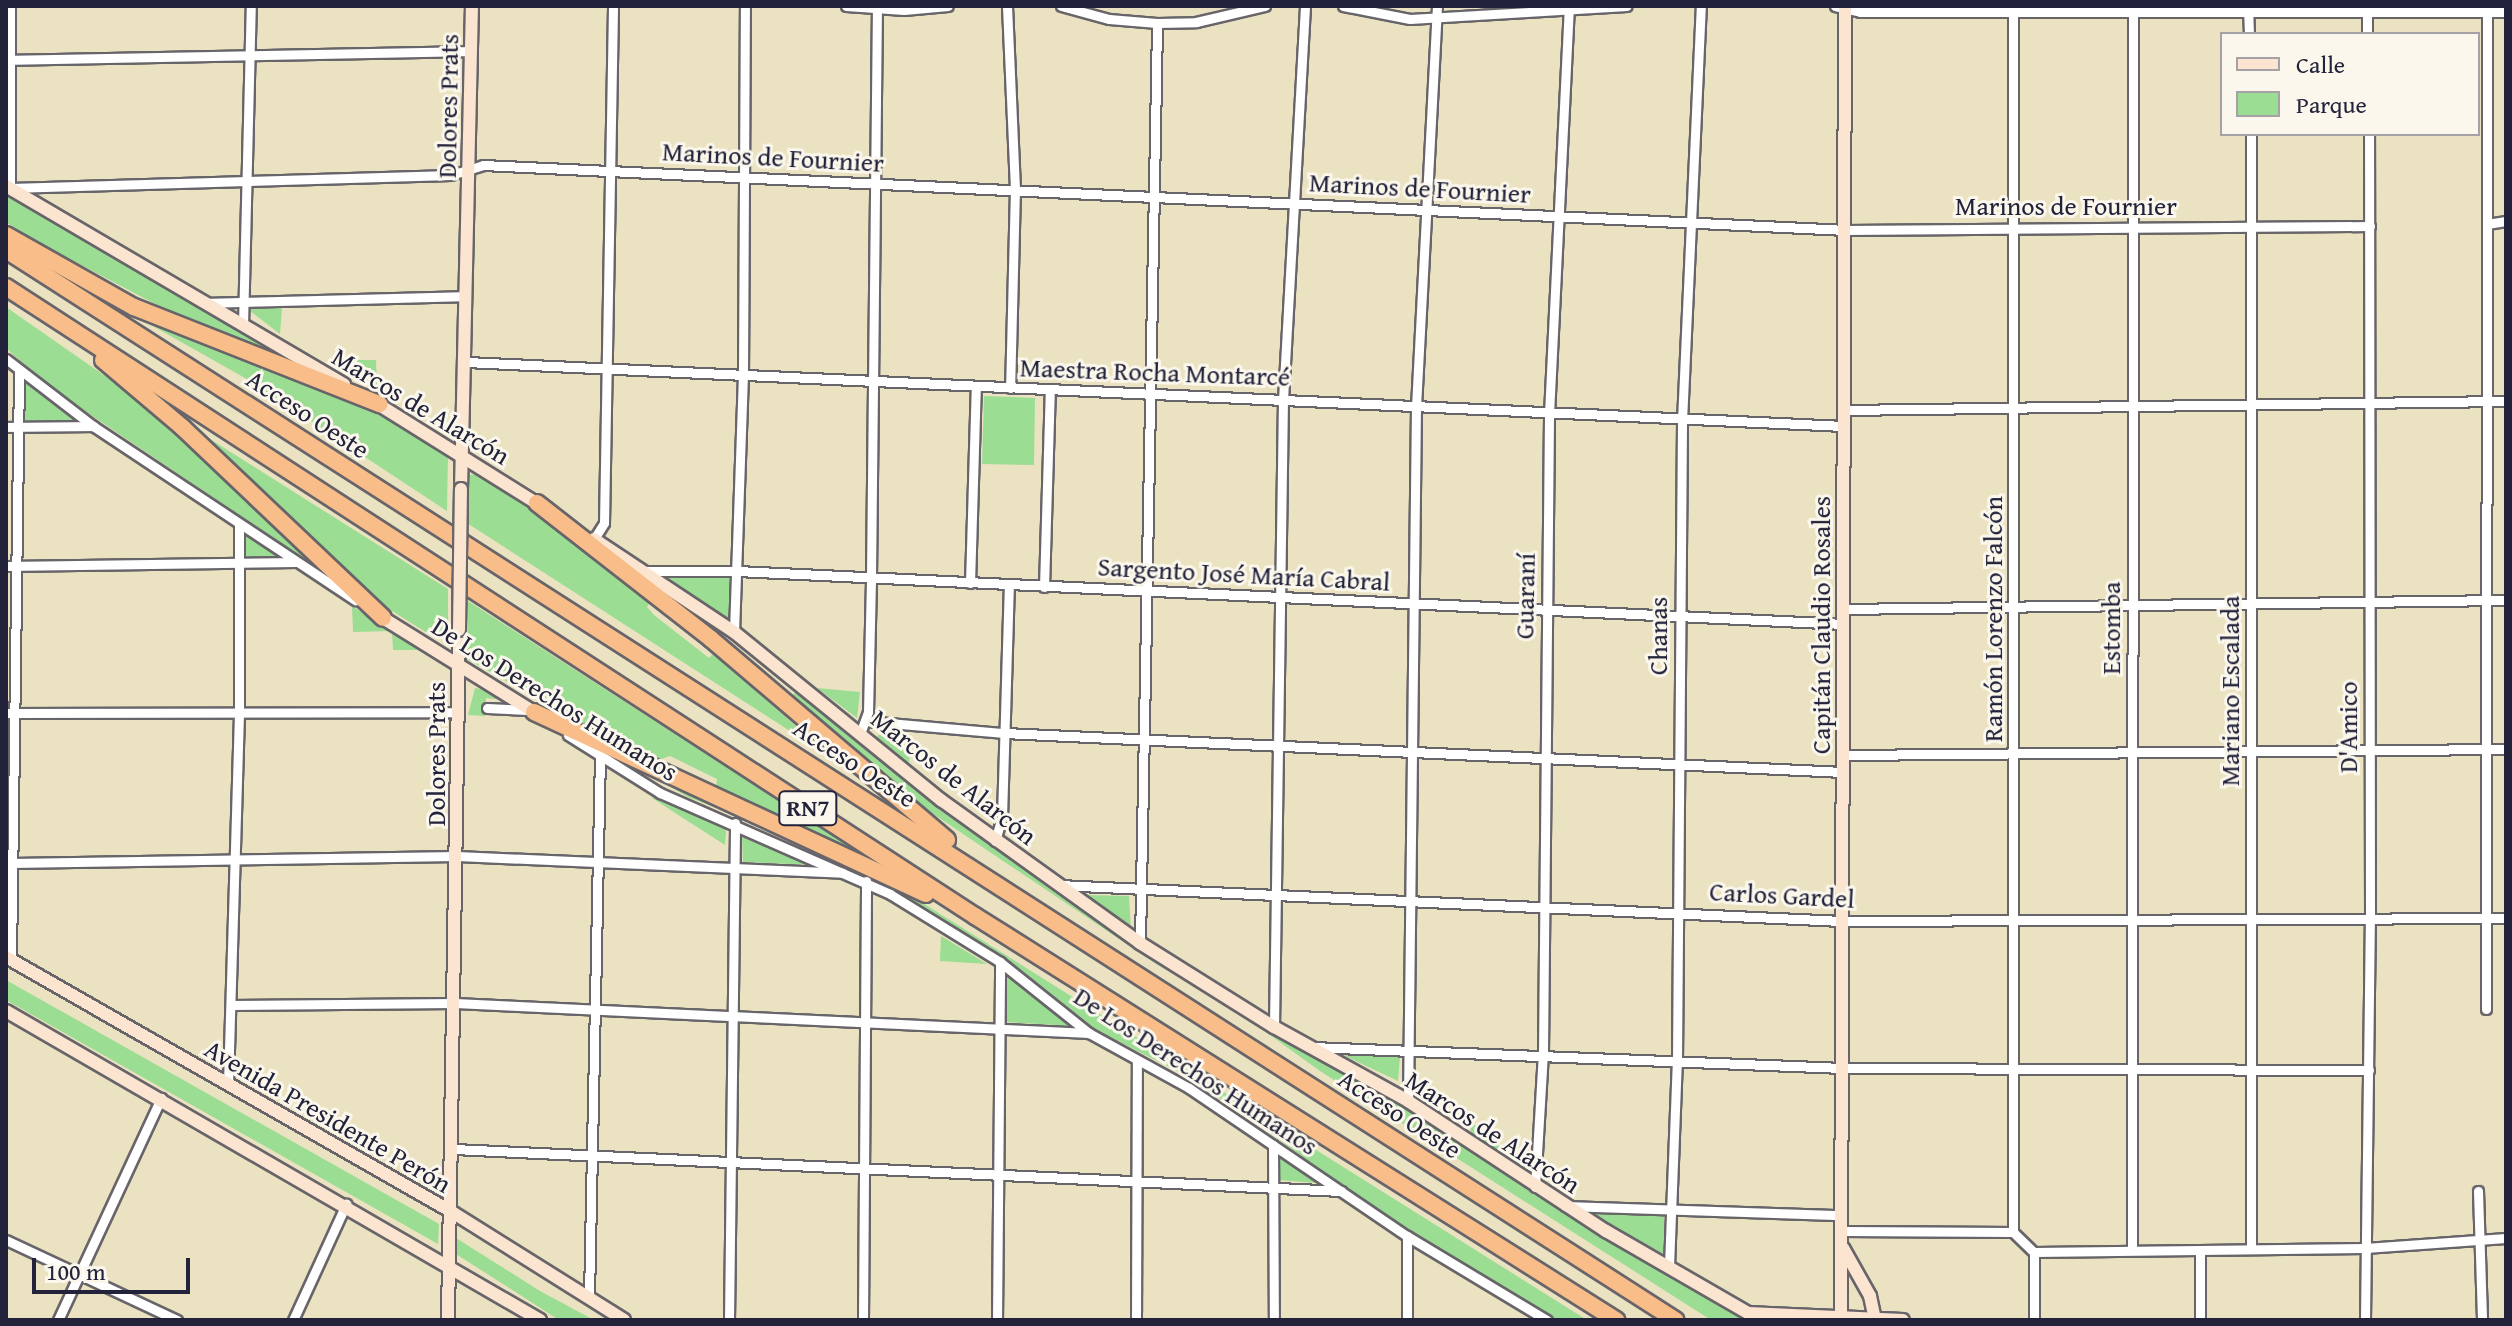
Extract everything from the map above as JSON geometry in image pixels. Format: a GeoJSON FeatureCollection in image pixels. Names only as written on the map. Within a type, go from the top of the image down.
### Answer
{"type":"FeatureCollection","features":[{"type":"Feature","properties":{"kind":"highway"},"geometry":{"type":"LineString","coordinates":[[6,235],[134,307],[379,404]]}},
{"type":"Feature","properties":{"kind":"highway","name":"Acceso Oeste"},"geometry":{"type":"LineString","coordinates":[[6,250],[994,880],[1675,1320]]}},
{"type":"Feature","properties":{"kind":"highway","name":"RN7"},"geometry":{"type":"LineString","coordinates":[[6,287],[975,916],[1616,1320]]}},
{"type":"Feature","properties":{"kind":"highway"},"geometry":{"type":"LineString","coordinates":[[33,304],[182,427],[383,618]]}},
{"type":"Feature","properties":{"kind":"highway"},"geometry":{"type":"LineString","coordinates":[[537,503],[711,639],[994,880]]}},
{"type":"Feature","properties":{"kind":"highway"},"geometry":{"type":"LineString","coordinates":[[532,711],[975,916]]}},
{"type":"Feature","properties":{"kind":"street"},"geometry":{"type":"LineString","coordinates":[[8,187],[10,6]]}},
{"type":"Feature","properties":{"kind":"street"},"geometry":{"type":"LineString","coordinates":[[243,325],[251,6]]}},
{"type":"Feature","properties":{"kind":"street","name":"Dolores Prats"},"geometry":{"type":"LineString","coordinates":[[448,1320],[454,1149],[457,712],[472,6]]}},
{"type":"Feature","properties":{"kind":"street"},"geometry":{"type":"LineString","coordinates":[[594,539],[604,523],[613,6]]}},
{"type":"Feature","properties":{"kind":"street"},"geometry":{"type":"LineString","coordinates":[[734,632],[743,375],[745,6]]}},
{"type":"Feature","properties":{"kind":"street"},"geometry":{"type":"LineString","coordinates":[[846,6],[948,6]]}},
{"type":"Feature","properties":{"kind":"street"},"geometry":{"type":"LineString","coordinates":[[1007,6],[1015,188],[1010,388]]}},
{"type":"Feature","properties":{"kind":"street"},"geometry":{"type":"LineString","coordinates":[[1061,6],[1109,19],[1157,23],[1196,22],[1265,6]]}},
{"type":"Feature","properties":{"kind":"street"},"geometry":{"type":"LineString","coordinates":[[1274,1027],[1283,400],[1291,203],[1305,6]]}},
{"type":"Feature","properties":{"kind":"street"},"geometry":{"type":"LineString","coordinates":[[1343,6],[1390,18],[1436,19],[1627,6]]}},
{"type":"Feature","properties":{"kind":"street"},"geometry":{"type":"LineString","coordinates":[[1408,1101],[1416,407],[1437,6]]}},
{"type":"Feature","properties":{"kind":"street","name":"Chanas"},"geometry":{"type":"LineString","coordinates":[[1669,1266],[1674,1209],[1677,1060],[1682,421],[1701,6]]}},
{"type":"Feature","properties":{"kind":"street"},"geometry":{"type":"LineString","coordinates":[[1842,7],[2367,8],[2487,9],[2506,12]]}},
{"type":"Feature","properties":{"kind":"street","name":"Capitán Claudio Rosales"},"geometry":{"type":"LineString","coordinates":[[1841,1317],[1846,230],[1842,7]]}},
{"type":"Feature","properties":{"kind":"street"},"geometry":{"type":"LineString","coordinates":[[877,8],[878,184],[871,577],[864,726],[1843,772]]}},
{"type":"Feature","properties":{"kind":"street","name":"Guaraní"},"geometry":{"type":"LineString","coordinates":[[1535,1187],[1543,1053],[1549,414],[1569,8]]}},
{"type":"Feature","properties":{"kind":"street"},"geometry":{"type":"LineString","coordinates":[[2367,8],[2367,32]]}},
{"type":"Feature","properties":{"kind":"street","name":"Ramón Lorenzo Falcón"},"geometry":{"type":"LineString","coordinates":[[2013,9],[2016,229],[2016,1069],[2013,1232]]}},
{"type":"Feature","properties":{"kind":"street","name":"Estomba"},"geometry":{"type":"LineString","coordinates":[[2132,1250],[2133,9]]}},
{"type":"Feature","properties":{"kind":"street"},"geometry":{"type":"LineString","coordinates":[[2248,9],[2249,32]]}},
{"type":"Feature","properties":{"kind":"street"},"geometry":{"type":"LineString","coordinates":[[2486,1009],[2490,601],[2487,9]]}},
{"type":"Feature","properties":{"kind":"street"},"geometry":{"type":"LineString","coordinates":[[1140,943],[1147,392],[1157,23]]}},
{"type":"Feature","properties":{"kind":"street"},"geometry":{"type":"LineString","coordinates":[[8,60],[471,51]]}},
{"type":"Feature","properties":{"kind":"street","name":"Mariano Escalada"},"geometry":{"type":"LineString","coordinates":[[2251,136],[2251,1249]]}},
{"type":"Feature","properties":{"kind":"street","name":"D'Amico"},"geometry":{"type":"LineString","coordinates":[[2365,1320],[2370,919],[2369,136]]}},
{"type":"Feature","properties":{"kind":"street","name":"Marinos de Fournier"},"geometry":{"type":"LineString","coordinates":[[8,187],[451,175],[483,165],[1846,230],[2370,226]]}},
{"type":"Feature","properties":{"kind":"street","name":"Marcos de Alarcón"},"geometry":{"type":"LineString","coordinates":[[8,187],[464,454],[594,539],[734,632],[864,726],[995,841],[1140,943],[1274,1027],[1408,1101],[1565,1206],[1748,1313],[1903,1320]]}},
{"type":"Feature","properties":{"kind":"street"},"geometry":{"type":"LineString","coordinates":[[2487,224],[2506,221]]}},
{"type":"Feature","properties":{"kind":"street"},"geometry":{"type":"LineString","coordinates":[[207,303],[466,296]]}},
{"type":"Feature","properties":{"kind":"street","name":"De Los Derechos Humanos"},"geometry":{"type":"LineString","coordinates":[[6,359],[93,426],[239,524],[600,756],[660,793],[866,881],[1000,962],[1089,1033],[1273,1145],[1407,1236],[1542,1318]]}},
{"type":"Feature","properties":{"kind":"street","name":"Maestra Rocha Montarcé"},"geometry":{"type":"LineString","coordinates":[[466,362],[1147,392],[1682,421],[1843,426]]}},
{"type":"Feature","properties":{"kind":"street"},"geometry":{"type":"LineString","coordinates":[[8,959],[10,713],[19,566],[19,371]]}},
{"type":"Feature","properties":{"kind":"street"},"geometry":{"type":"LineString","coordinates":[[970,583],[976,386]]}},
{"type":"Feature","properties":{"kind":"street"},"geometry":{"type":"LineString","coordinates":[[1044,587],[1050,390]]}},
{"type":"Feature","properties":{"kind":"street"},"geometry":{"type":"LineString","coordinates":[[1844,410],[2506,401]]}},
{"type":"Feature","properties":{"kind":"street"},"geometry":{"type":"LineString","coordinates":[[6,427],[93,426]]}},
{"type":"Feature","properties":{"kind":"street"},"geometry":{"type":"LineString","coordinates":[[228,1084],[239,710],[239,524]]}},
{"type":"Feature","properties":{"kind":"street"},"geometry":{"type":"LineString","coordinates":[[6,566],[296,562]]}},
{"type":"Feature","properties":{"kind":"street","name":"Sargento José María Cabral"},"geometry":{"type":"LineString","coordinates":[[642,571],[737,571],[1843,624]]}},
{"type":"Feature","properties":{"kind":"street"},"geometry":{"type":"LineString","coordinates":[[995,841],[1002,817],[1009,586]]}},
{"type":"Feature","properties":{"kind":"street"},"geometry":{"type":"LineString","coordinates":[[1843,609],[2370,599],[2506,600]]}},
{"type":"Feature","properties":{"kind":"street"},"geometry":{"type":"LineString","coordinates":[[487,708],[532,711]]}},
{"type":"Feature","properties":{"kind":"street"},"geometry":{"type":"LineString","coordinates":[[10,713],[239,710],[457,712]]}},
{"type":"Feature","properties":{"kind":"street"},"geometry":{"type":"LineString","coordinates":[[1843,755],[2506,749]]}},
{"type":"Feature","properties":{"kind":"street"},"geometry":{"type":"LineString","coordinates":[[589,1297],[596,1158],[600,756]]}},
{"type":"Feature","properties":{"kind":"street"},"geometry":{"type":"LineString","coordinates":[[729,1320],[735,823]]}},
{"type":"Feature","properties":{"kind":"street"},"geometry":{"type":"LineString","coordinates":[[11,863],[457,856],[850,874]]}},
{"type":"Feature","properties":{"kind":"street"},"geometry":{"type":"LineString","coordinates":[[863,1320],[866,881]]}},
{"type":"Feature","properties":{"kind":"street","name":"Carlos Gardel"},"geometry":{"type":"LineString","coordinates":[[1058,885],[1843,921],[2506,918]]}},
{"type":"Feature","properties":{"kind":"street","name":"Avenida Presidente Perón"},"geometry":{"type":"LineString","coordinates":[[8,959],[452,1212],[624,1320]]}},
{"type":"Feature","properties":{"kind":"street"},"geometry":{"type":"LineString","coordinates":[[997,1320],[1000,962]]}},
{"type":"Feature","properties":{"kind":"street"},"geometry":{"type":"LineString","coordinates":[[232,1005],[455,1003],[1089,1033]]}},
{"type":"Feature","properties":{"kind":"street"},"geometry":{"type":"LineString","coordinates":[[6,1011],[449,1263],[540,1320]]}},
{"type":"Feature","properties":{"kind":"street"},"geometry":{"type":"LineString","coordinates":[[1311,1047],[1409,1047],[1842,1068],[2369,1070]]}},
{"type":"Feature","properties":{"kind":"street"},"geometry":{"type":"LineString","coordinates":[[1136,1320],[1137,1060]]}},
{"type":"Feature","properties":{"kind":"street"},"geometry":{"type":"LineString","coordinates":[[58,1320],[161,1098]]}},
{"type":"Feature","properties":{"kind":"street"},"geometry":{"type":"LineString","coordinates":[[1273,1145],[1274,1320]]}},
{"type":"Feature","properties":{"kind":"street"},"geometry":{"type":"LineString","coordinates":[[454,1149],[731,1165],[1341,1191]]}},
{"type":"Feature","properties":{"kind":"street"},"geometry":{"type":"LineString","coordinates":[[2478,1191],[2482,1320]]}},
{"type":"Feature","properties":{"kind":"street"},"geometry":{"type":"LineString","coordinates":[[293,1320],[346,1204]]}},
{"type":"Feature","properties":{"kind":"street"},"geometry":{"type":"LineString","coordinates":[[1565,1206],[1842,1215]]}},
{"type":"Feature","properties":{"kind":"street"},"geometry":{"type":"LineString","coordinates":[[1842,1238],[2013,1232],[2034,1252],[2365,1248],[2506,1238]]}},
{"type":"Feature","properties":{"kind":"street"},"geometry":{"type":"LineString","coordinates":[[1407,1236],[1407,1320]]}},
{"type":"Feature","properties":{"kind":"street","name":"Capitán Claudio Rosales"},"geometry":{"type":"LineString","coordinates":[[1842,1238],[1875,1318]]}},
{"type":"Feature","properties":{"kind":"street"},"geometry":{"type":"LineString","coordinates":[[6,1240],[177,1320]]}},
{"type":"Feature","properties":{"kind":"street"},"geometry":{"type":"LineString","coordinates":[[2200,1250],[2200,1320]]}},
{"type":"Feature","properties":{"kind":"street"},"geometry":{"type":"LineString","coordinates":[[2034,1252],[2034,1320]]}},
{"type":"Feature","properties":{"kind":"green space"},"geometry":{"type":"Polygon","coordinates":[[[6,191],[321,375],[159,306],[30,238],[6,222],[6,191]]]}},
{"type":"Feature","properties":{"kind":"green space"},"geometry":{"type":"Polygon","coordinates":[[[253,306],[282,308],[280,334],[250,311],[253,306]]]}},
{"type":"Feature","properties":{"kind":"green space"},"geometry":{"type":"Polygon","coordinates":[[[6,307],[161,415],[339,582],[73,403],[27,367],[6,348],[6,307]]]}},
{"type":"Feature","properties":{"kind":"green space"},"geometry":{"type":"Polygon","coordinates":[[[128,312],[367,406],[432,443],[448,455],[447,511],[245,378],[128,312]]]}},
{"type":"Feature","properties":{"kind":"green space"},"geometry":{"type":"Polygon","coordinates":[[[330,360],[376,360],[377,389],[330,360]]]}},
{"type":"Feature","properties":{"kind":"green space"},"geometry":{"type":"Polygon","coordinates":[[[19,377],[74,420],[21,422],[19,377]]]}},
{"type":"Feature","properties":{"kind":"green space"},"geometry":{"type":"Polygon","coordinates":[[[984,396],[1035,398],[1034,465],[982,464],[984,396]]]}},
{"type":"Feature","properties":{"kind":"green space"},"geometry":{"type":"Polygon","coordinates":[[[194,429],[448,589],[448,629],[432,636],[384,606],[315,548],[194,429]]]}},
{"type":"Feature","properties":{"kind":"green space"},"geometry":{"type":"Polygon","coordinates":[[[478,474],[548,519],[650,602],[647,607],[654,615],[709,658],[713,654],[835,760],[467,523],[467,475],[478,474]]]}},
{"type":"Feature","properties":{"kind":"green space"},"geometry":{"type":"Polygon","coordinates":[[[241,530],[285,559],[242,559],[241,530]]]}},
{"type":"Feature","properties":{"kind":"green space"},"geometry":{"type":"Polygon","coordinates":[[[663,574],[733,576],[731,622],[663,574]]]}},
{"type":"Feature","properties":{"kind":"green space"},"geometry":{"type":"Polygon","coordinates":[[[468,601],[857,851],[856,854],[716,789],[717,779],[670,756],[656,761],[607,738],[467,659],[468,601]]]}},
{"type":"Feature","properties":{"kind":"green space"},"geometry":{"type":"Polygon","coordinates":[[[352,606],[392,631],[353,632],[352,606]]]}},
{"type":"Feature","properties":{"kind":"green space"},"geometry":{"type":"Polygon","coordinates":[[[392,631],[423,650],[393,650],[392,631]]]}},
{"type":"Feature","properties":{"kind":"green space"},"geometry":{"type":"Polygon","coordinates":[[[475,688],[504,700],[486,698],[485,716],[468,715],[475,688]]]}},
{"type":"Feature","properties":{"kind":"green space"},"geometry":{"type":"Polygon","coordinates":[[[817,688],[860,692],[857,718],[817,688]]]}},
{"type":"Feature","properties":{"kind":"green space"},"geometry":{"type":"Polygon","coordinates":[[[796,689],[1051,890],[1171,974],[886,782],[841,746],[793,696],[796,689]]]}},
{"type":"Feature","properties":{"kind":"green space"},"geometry":{"type":"Polygon","coordinates":[[[877,737],[911,737],[909,764],[877,737]]]}},
{"type":"Feature","properties":{"kind":"green space"},"geometry":{"type":"Polygon","coordinates":[[[648,774],[711,797],[902,890],[1587,1320],[1556,1320],[1368,1204],[1239,1111],[1177,1071],[1092,1028],[1003,958],[889,887],[775,831],[688,797],[648,774]]]}},
{"type":"Feature","properties":{"kind":"green space"},"geometry":{"type":"Polygon","coordinates":[[[659,795],[720,822],[726,831],[725,845],[652,798],[659,795]]]}},
{"type":"Feature","properties":{"kind":"green space"},"geometry":{"type":"Polygon","coordinates":[[[742,837],[812,865],[743,862],[742,837]]]}},
{"type":"Feature","properties":{"kind":"green space"},"geometry":{"type":"Polygon","coordinates":[[[1085,895],[1129,896],[1131,932],[1085,895]]]}},
{"type":"Feature","properties":{"kind":"green space"},"geometry":{"type":"Polygon","coordinates":[[[941,936],[987,964],[940,961],[941,936]]]}},
{"type":"Feature","properties":{"kind":"green space"},"geometry":{"type":"Polygon","coordinates":[[[1007,973],[1072,1026],[1005,1022],[1007,973]]]}},
{"type":"Feature","properties":{"kind":"green space"},"geometry":{"type":"Polygon","coordinates":[[[6,980],[439,1224],[438,1244],[6,1000],[6,980]]]}},
{"type":"Feature","properties":{"kind":"green space"},"geometry":{"type":"Polygon","coordinates":[[[1241,1014],[1398,1102],[1529,1190],[1754,1320],[1711,1320],[1320,1071],[1241,1014]]]}},
{"type":"Feature","properties":{"kind":"green space"},"geometry":{"type":"Polygon","coordinates":[[[1344,1051],[1400,1056],[1398,1081],[1345,1056],[1344,1051]]]}},
{"type":"Feature","properties":{"kind":"green space"},"geometry":{"type":"Polygon","coordinates":[[[1470,1125],[1481,1125],[1482,1133],[1508,1150],[1533,1152],[1532,1169],[1526,1171],[1471,1133],[1470,1125]]]}},
{"type":"Feature","properties":{"kind":"green space"},"geometry":{"type":"Polygon","coordinates":[[[1280,1156],[1318,1183],[1278,1180],[1280,1156]]]}},
{"type":"Feature","properties":{"kind":"green space"},"geometry":{"type":"Polygon","coordinates":[[[1585,1211],[1664,1216],[1665,1252],[1662,1253],[1585,1211]]]}},
{"type":"Feature","properties":{"kind":"green space"},"geometry":{"type":"Polygon","coordinates":[[[456,1238],[540,1291],[594,1320],[559,1320],[456,1254],[456,1238]]]}}]}
